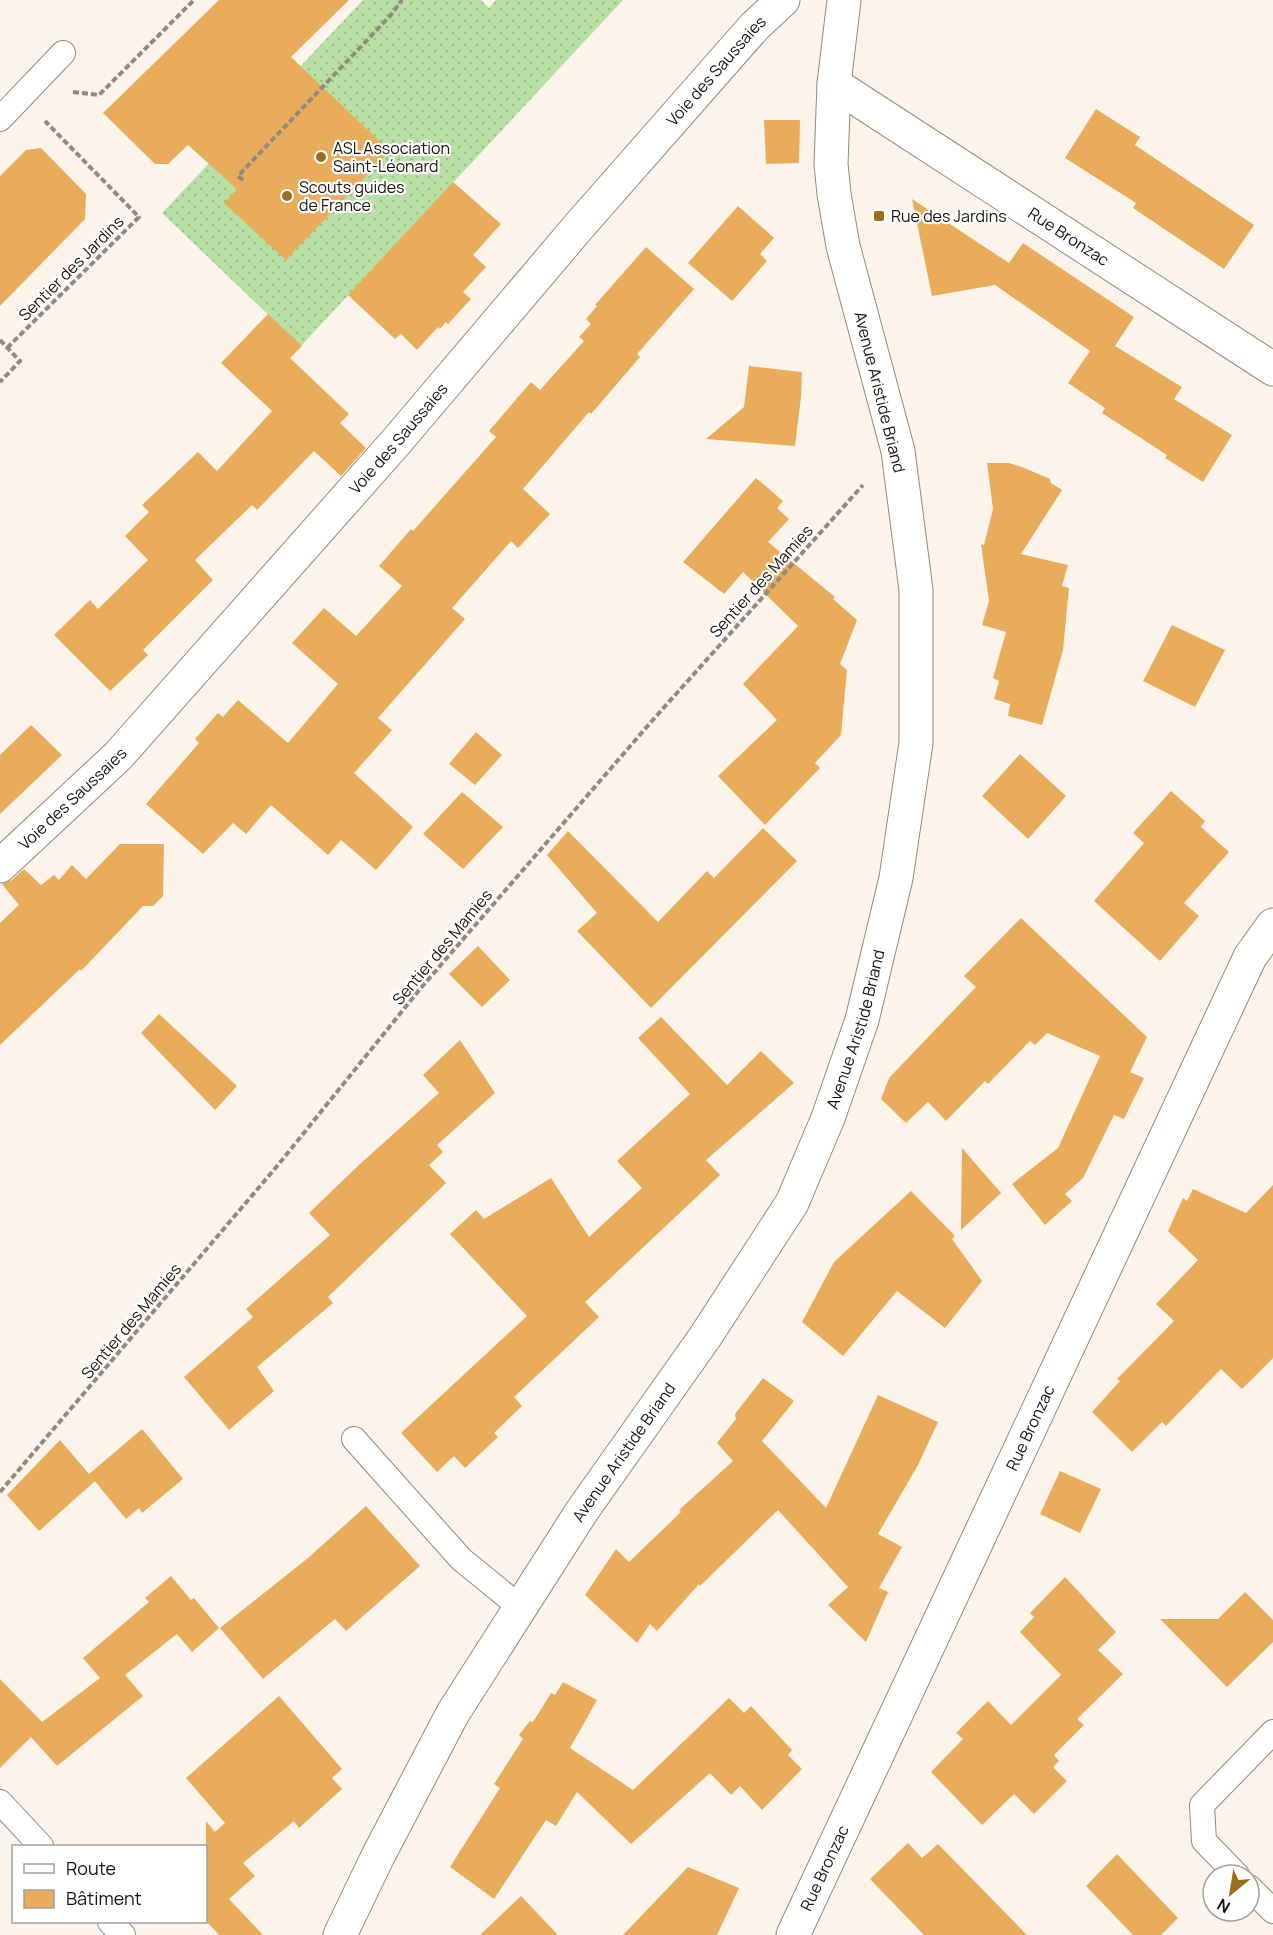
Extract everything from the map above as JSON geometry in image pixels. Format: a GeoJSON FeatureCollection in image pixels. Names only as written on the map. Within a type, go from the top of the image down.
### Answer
{"type":"FeatureCollection","features":[{"type":"Feature","properties":{"kind":"street","name":"Voie des Saussaies"},"geometry":{"type":"LineString","coordinates":[[0,866],[118,756],[396,442],[754,27],[783,0]]}},
{"type":"Feature","properties":{"kind":"street","name":"Avenue Aristide Briand"},"geometry":{"type":"LineString","coordinates":[[340,1935],[378,1856],[453,1713],[582,1511],[705,1337],[792,1203],[828,1118],[862,1020],[896,878],[915,743],[916,590],[898,451],[843,246],[834,194],[831,164],[834,84],[844,0]]}},
{"type":"Feature","properties":{"kind":"street","name":"Rue Bronzac"},"geometry":{"type":"LineString","coordinates":[[834,84],[1273,369]]}},
{"type":"Feature","properties":{"kind":"street","name":"Rue Bronzac"},"geometry":{"type":"LineString","coordinates":[[793,1935],[1250,957],[1273,925]]}},
{"type":"Feature","properties":{"kind":"lane"},"geometry":{"type":"LineString","coordinates":[[0,119],[63,53]]}},
{"type":"Feature","properties":{"kind":"lane"},"geometry":{"type":"LineString","coordinates":[[354,1439],[461,1559],[520,1608]]}},
{"type":"Feature","properties":{"kind":"lane"},"geometry":{"type":"LineString","coordinates":[[1225,1863],[1204,1841],[1202,1805],[1273,1732]]}},
{"type":"Feature","properties":{"kind":"lane"},"geometry":{"type":"LineString","coordinates":[[0,1802],[40,1845]]}},
{"type":"Feature","properties":{"kind":"lane"},"geometry":{"type":"LineString","coordinates":[[1261,1899],[1273,1911]]}},
{"type":"Feature","properties":{"kind":"lane"},"geometry":{"type":"LineString","coordinates":[[111,1923],[123,1935]]}},
{"type":"Feature","properties":{"kind":"path"},"geometry":{"type":"LineString","coordinates":[[73,92],[99,95],[194,0]]}},
{"type":"Feature","properties":{"kind":"path"},"geometry":{"type":"LineString","coordinates":[[243,180],[238,176],[390,16],[402,0]]}},
{"type":"Feature","properties":{"kind":"path","name":"Sentier des Jardins"},"geometry":{"type":"LineString","coordinates":[[8,348],[139,217],[44,120]]}},
{"type":"Feature","properties":{"kind":"path"},"geometry":{"type":"LineString","coordinates":[[280,132],[285,136]]}},
{"type":"Feature","properties":{"kind":"path"},"geometry":{"type":"LineString","coordinates":[[0,340],[21,361],[0,382]]}},
{"type":"Feature","properties":{"kind":"path","name":"Sentier des Mamies"},"geometry":{"type":"LineString","coordinates":[[0,1492],[285,1156],[420,989],[651,722],[863,484],[861,476]]}},
{"type":"Feature","properties":{"kind":"green space"},"geometry":{"type":"Polygon","coordinates":[[[363,0],[481,0],[489,8],[496,0],[623,0],[301,346],[162,213],[363,0]]]}},
{"type":"Feature","properties":{"kind":"building"},"geometry":{"type":"Polygon","coordinates":[[[219,0],[349,0],[291,57],[390,151],[286,260],[224,203],[237,189],[188,145],[168,164],[155,164],[103,113],[219,0]]]}},
{"type":"Feature","properties":{"kind":"building"},"geometry":{"type":"Polygon","coordinates":[[[1096,109],[1140,137],[1135,145],[1254,225],[1224,269],[1133,208],[1136,203],[1065,158],[1096,109]]]}},
{"type":"Feature","properties":{"kind":"building"},"geometry":{"type":"Polygon","coordinates":[[[764,120],[800,120],[799,163],[766,164],[764,120]]]}},
{"type":"Feature","properties":{"kind":"building"},"geometry":{"type":"Polygon","coordinates":[[[41,148],[86,194],[85,219],[0,306],[0,176],[26,150],[41,148]]]}},
{"type":"Feature","properties":{"kind":"building"},"geometry":{"type":"Polygon","coordinates":[[[453,182],[501,224],[473,255],[486,267],[463,292],[471,299],[448,324],[446,322],[440,329],[438,327],[417,350],[401,334],[395,339],[348,295],[453,182]]]}},
{"type":"Feature","properties":{"kind":"building"},"geometry":{"type":"Polygon","coordinates":[[[912,199],[1009,263],[1023,243],[1134,317],[1115,346],[1182,387],[1174,399],[1232,435],[1203,482],[1165,458],[1167,455],[1102,413],[1105,408],[1068,383],[1090,351],[995,285],[932,296],[912,199]]]}},
{"type":"Feature","properties":{"kind":"building"},"geometry":{"type":"Polygon","coordinates":[[[738,206],[774,238],[760,254],[767,261],[732,301],[688,263],[738,206]]]}},
{"type":"Feature","properties":{"kind":"building"},"geometry":{"type":"Polygon","coordinates":[[[646,247],[694,289],[637,354],[640,357],[523,489],[550,514],[518,548],[511,541],[452,608],[465,619],[378,718],[392,730],[354,773],[413,827],[376,870],[341,840],[328,855],[271,805],[246,834],[233,823],[203,854],[146,804],[199,743],[195,739],[218,713],[223,717],[238,700],[288,743],[338,684],[292,643],[324,608],[356,636],[402,586],[379,566],[496,437],[489,431],[531,382],[540,390],[584,341],[579,337],[591,324],[586,319],[597,306],[595,305],[646,247]]]}},
{"type":"Feature","properties":{"kind":"building"},"geometry":{"type":"Polygon","coordinates":[[[268,314],[302,346],[290,358],[349,414],[340,423],[366,448],[341,476],[314,451],[257,510],[252,505],[195,560],[213,580],[143,650],[148,655],[110,691],[54,635],[90,600],[98,609],[148,560],[125,536],[149,512],[142,505],[198,452],[217,471],[272,411],[221,363],[268,314]]]}},
{"type":"Feature","properties":{"kind":"building"},"geometry":{"type":"Polygon","coordinates":[[[749,366],[802,372],[795,446],[706,439],[744,407],[749,366]]]}},
{"type":"Feature","properties":{"kind":"building"},"geometry":{"type":"Polygon","coordinates":[[[987,463],[1009,463],[1022,467],[1050,479],[1051,483],[1062,490],[1021,554],[1068,565],[1062,586],[1069,588],[1063,650],[1042,725],[1008,716],[1010,704],[994,699],[999,681],[993,678],[1006,632],[982,625],[989,601],[981,544],[984,545],[993,509],[987,463]]]}},
{"type":"Feature","properties":{"kind":"building"},"geometry":{"type":"Polygon","coordinates":[[[756,478],[783,501],[777,508],[789,519],[768,542],[835,597],[833,599],[857,620],[840,664],[847,670],[841,735],[815,763],[820,768],[765,825],[718,776],[777,720],[743,684],[798,626],[743,572],[724,594],[683,562],[756,478]]]}},
{"type":"Feature","properties":{"kind":"building"},"geometry":{"type":"Polygon","coordinates":[[[1172,625],[1225,650],[1195,707],[1143,681],[1172,625]]]}},
{"type":"Feature","properties":{"kind":"building"},"geometry":{"type":"Polygon","coordinates":[[[31,725],[62,755],[0,814],[0,755],[31,725]]]}},
{"type":"Feature","properties":{"kind":"building"},"geometry":{"type":"Polygon","coordinates":[[[476,732],[502,755],[475,785],[449,764],[476,732]]]}},
{"type":"Feature","properties":{"kind":"building"},"geometry":{"type":"Polygon","coordinates":[[[1020,754],[1066,796],[1028,839],[982,796],[1020,754]]]}},
{"type":"Feature","properties":{"kind":"building"},"geometry":{"type":"Polygon","coordinates":[[[1171,791],[1205,821],[1201,827],[1229,852],[1184,903],[1199,916],[1160,961],[1094,901],[1144,843],[1133,833],[1171,791]]]}},
{"type":"Feature","properties":{"kind":"building"},"geometry":{"type":"Polygon","coordinates":[[[462,792],[503,827],[463,869],[423,834],[462,792]]]}},
{"type":"Feature","properties":{"kind":"building"},"geometry":{"type":"Polygon","coordinates":[[[763,828],[797,861],[651,1008],[577,931],[597,913],[547,855],[568,831],[658,922],[707,871],[714,878],[763,828]]]}},
{"type":"Feature","properties":{"kind":"building"},"geometry":{"type":"Polygon","coordinates":[[[120,844],[164,844],[163,896],[153,906],[143,906],[81,971],[80,969],[0,1045],[0,923],[19,905],[2,884],[12,880],[24,869],[41,885],[54,875],[59,880],[72,865],[86,879],[120,844]]]}},
{"type":"Feature","properties":{"kind":"building"},"geometry":{"type":"Polygon","coordinates":[[[1021,918],[1147,1037],[1130,1072],[1144,1078],[1124,1119],[1114,1115],[1083,1178],[1065,1194],[1072,1201],[1045,1225],[1012,1184],[1058,1148],[1100,1056],[1047,1033],[1035,1045],[1030,1041],[988,1084],[985,1081],[946,1121],[928,1102],[906,1123],[881,1099],[889,1078],[976,987],[964,976],[1021,918]]]}},
{"type":"Feature","properties":{"kind":"building"},"geometry":{"type":"Polygon","coordinates":[[[478,946],[510,980],[482,1007],[449,974],[478,946]]]}},
{"type":"Feature","properties":{"kind":"building"},"geometry":{"type":"Polygon","coordinates":[[[159,1014],[237,1086],[215,1110],[141,1033],[159,1014]]]}},
{"type":"Feature","properties":{"kind":"building"},"geometry":{"type":"Polygon","coordinates":[[[661,1017],[727,1085],[761,1051],[794,1083],[706,1160],[720,1175],[585,1302],[599,1317],[514,1397],[522,1406],[494,1433],[498,1437],[465,1468],[454,1456],[437,1472],[401,1433],[527,1316],[450,1234],[476,1210],[484,1219],[551,1178],[589,1237],[642,1188],[617,1161],[690,1094],[638,1038],[661,1017]]]}},
{"type":"Feature","properties":{"kind":"building"},"geometry":{"type":"Polygon","coordinates":[[[460,1040],[495,1093],[437,1145],[443,1152],[429,1165],[446,1183],[328,1297],[333,1303],[257,1367],[274,1391],[229,1430],[184,1377],[253,1317],[246,1309],[330,1235],[309,1213],[439,1093],[423,1075],[460,1040]]]}},
{"type":"Feature","properties":{"kind":"building"},"geometry":{"type":"Polygon","coordinates":[[[962,1148],[1001,1193],[961,1230],[962,1148]]]}},
{"type":"Feature","properties":{"kind":"building"},"geometry":{"type":"Polygon","coordinates":[[[1273,1185],[1273,1358],[1242,1389],[1221,1369],[1166,1426],[1162,1422],[1132,1452],[1092,1412],[1120,1381],[1117,1379],[1174,1321],[1156,1304],[1198,1260],[1168,1231],[1183,1198],[1187,1201],[1193,1189],[1246,1213],[1273,1185]]]}},
{"type":"Feature","properties":{"kind":"building"},"geometry":{"type":"Polygon","coordinates":[[[911,1191],[955,1236],[952,1239],[982,1281],[945,1328],[897,1291],[843,1356],[802,1322],[834,1262],[911,1191]]]}},
{"type":"Feature","properties":{"kind":"building"},"geometry":{"type":"Polygon","coordinates":[[[763,1378],[794,1401],[762,1441],[826,1508],[878,1395],[938,1422],[918,1465],[878,1534],[902,1547],[879,1588],[888,1592],[866,1642],[828,1605],[848,1587],[778,1510],[700,1586],[699,1584],[657,1631],[650,1624],[637,1643],[585,1595],[616,1549],[629,1562],[681,1512],[679,1510],[733,1461],[717,1443],[736,1419],[735,1414],[763,1378]]]}},
{"type":"Feature","properties":{"kind":"building"},"geometry":{"type":"Polygon","coordinates":[[[142,1429],[183,1479],[142,1513],[139,1508],[126,1519],[89,1474],[142,1429]]]}},
{"type":"Feature","properties":{"kind":"building"},"geometry":{"type":"Polygon","coordinates":[[[60,1440],[95,1481],[39,1531],[7,1495],[60,1440]]]}},
{"type":"Feature","properties":{"kind":"building"},"geometry":{"type":"Polygon","coordinates":[[[1060,1471],[1101,1489],[1080,1533],[1040,1514],[1060,1471]]]}},
{"type":"Feature","properties":{"kind":"building"},"geometry":{"type":"Polygon","coordinates":[[[366,1506],[420,1566],[346,1631],[335,1619],[263,1679],[220,1628],[308,1558],[366,1506]]]}},
{"type":"Feature","properties":{"kind":"building"},"geometry":{"type":"Polygon","coordinates":[[[171,1576],[191,1600],[194,1598],[219,1628],[192,1652],[177,1634],[125,1675],[143,1696],[57,1766],[31,1737],[0,1768],[0,1679],[42,1722],[100,1678],[83,1658],[149,1602],[145,1598],[171,1576]]]}},
{"type":"Feature","properties":{"kind":"building"},"geometry":{"type":"Polygon","coordinates":[[[1065,1577],[1116,1632],[1098,1650],[1123,1674],[1077,1719],[1084,1725],[1054,1755],[1059,1761],[1053,1767],[1067,1781],[1034,1814],[1014,1794],[982,1825],[931,1772],[963,1739],[956,1733],[988,1701],[1011,1725],[1061,1675],[1020,1632],[1034,1617],[1030,1613],[1065,1577]]]}},
{"type":"Feature","properties":{"kind":"building"},"geometry":{"type":"Polygon","coordinates":[[[1245,1592],[1273,1620],[1273,1642],[1227,1687],[1160,1619],[1218,1619],[1245,1592]]]}},
{"type":"Feature","properties":{"kind":"building"},"geometry":{"type":"Polygon","coordinates":[[[563,1682],[597,1700],[570,1748],[633,1790],[729,1698],[744,1713],[751,1706],[792,1750],[788,1755],[802,1769],[762,1810],[740,1786],[731,1795],[710,1773],[631,1844],[577,1792],[556,1826],[546,1820],[494,1899],[450,1867],[500,1788],[494,1784],[523,1739],[519,1735],[530,1721],[533,1722],[551,1693],[555,1695],[563,1682]]]}},
{"type":"Feature","properties":{"kind":"building"},"geometry":{"type":"Polygon","coordinates":[[[279,1696],[342,1769],[332,1778],[342,1789],[299,1828],[294,1821],[243,1863],[255,1876],[229,1899],[263,1935],[219,1935],[207,1922],[206,1821],[215,1832],[225,1823],[186,1778],[279,1696]]]}},
{"type":"Feature","properties":{"kind":"building"},"geometry":{"type":"Polygon","coordinates":[[[908,1843],[922,1858],[938,1844],[1027,1935],[924,1935],[870,1879],[908,1843]]]}},
{"type":"Feature","properties":{"kind":"building"},"geometry":{"type":"Polygon","coordinates":[[[1117,1854],[1178,1918],[1161,1935],[1133,1935],[1086,1886],[1117,1854]]]}},
{"type":"Feature","properties":{"kind":"building"},"geometry":{"type":"Polygon","coordinates":[[[688,1867],[739,1888],[717,1935],[623,1935],[688,1867]]]}},
{"type":"Feature","properties":{"kind":"building"},"geometry":{"type":"Polygon","coordinates":[[[521,1896],[558,1935],[480,1935],[521,1896]]]}},
{"type":"Feature","properties":{"kind":"place","name":"ASL Association Saint-Léonard"},"geometry":{"type":"Point","coordinates":[321,157]}},
{"type":"Feature","properties":{"kind":"place","name":"Scouts guides de France"},"geometry":{"type":"Point","coordinates":[287,196]}},
{"type":"Feature","properties":{"kind":"place","name":"Rue des Jardins"},"geometry":{"type":"Point","coordinates":[879,216]}}]}
